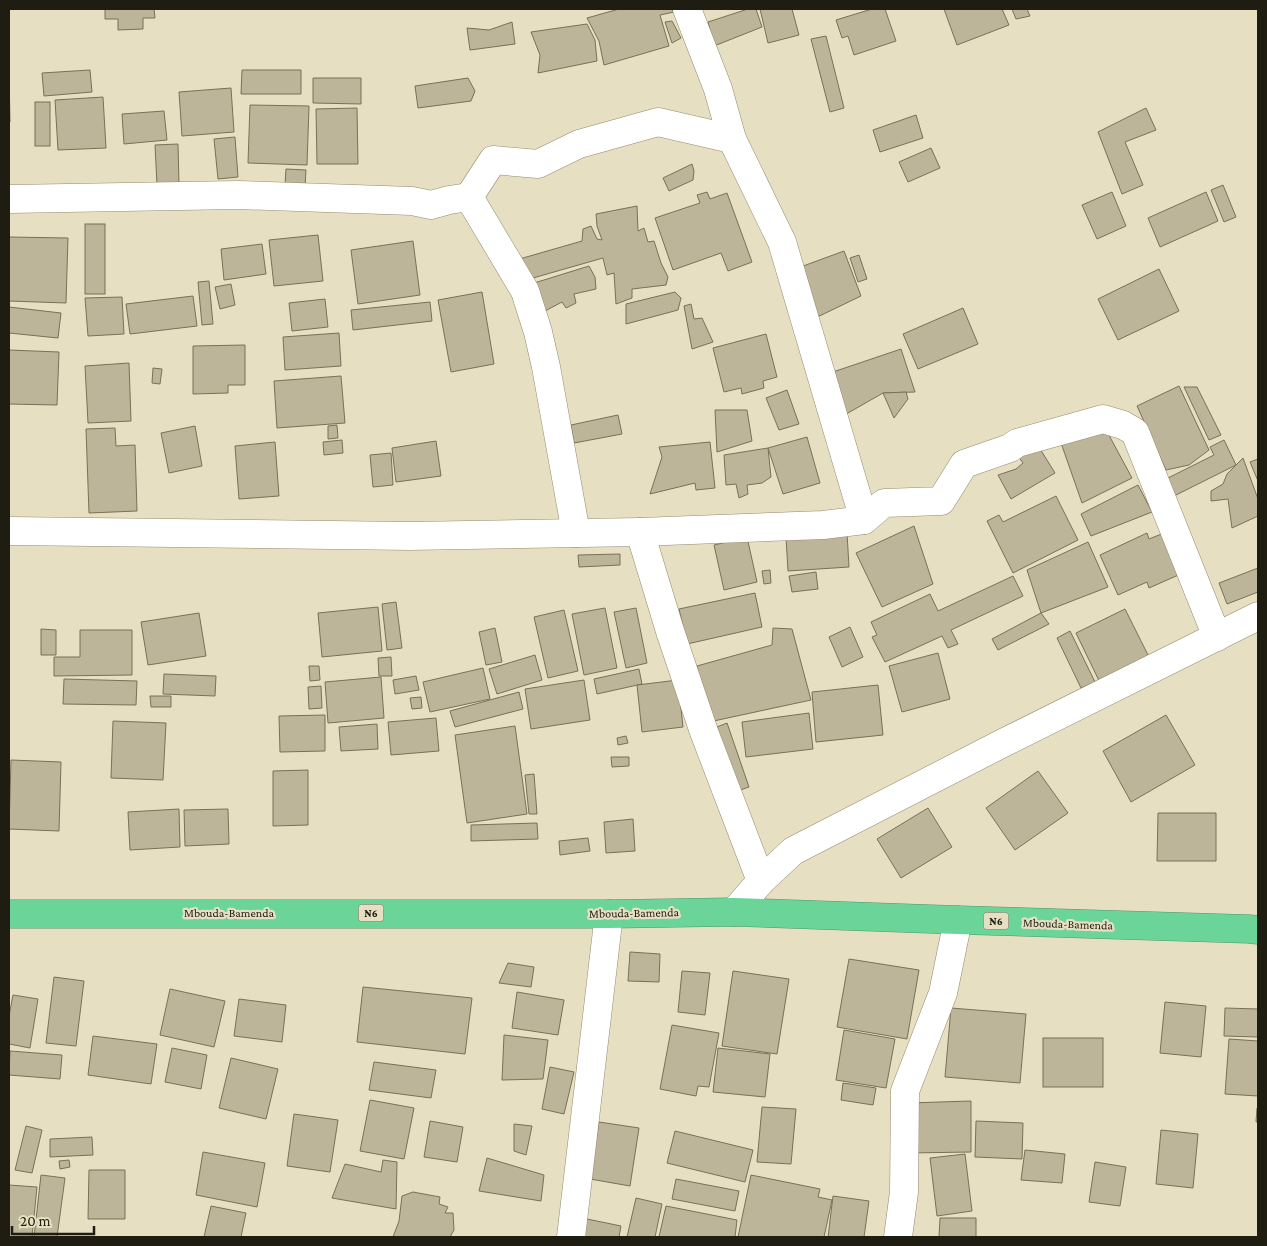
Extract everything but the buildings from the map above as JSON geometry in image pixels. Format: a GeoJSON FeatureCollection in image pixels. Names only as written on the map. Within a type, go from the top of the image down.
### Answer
{"type":"FeatureCollection","features":[{"type":"Feature","properties":{"kind":"highway","name":"Mbouda-Bamenda"},"geometry":{"type":"LineString","coordinates":[[9,914],[609,914],[734,912],[1258,930]]}},
{"type":"Feature","properties":{"kind":"street"},"geometry":{"type":"LineString","coordinates":[[687,9],[718,89],[732,139],[782,242],[864,520]]}},
{"type":"Feature","properties":{"kind":"street"},"geometry":{"type":"LineString","coordinates":[[9,198],[238,195],[412,201],[431,205],[469,197],[493,160],[538,164],[579,144],[658,122],[732,139]]}},
{"type":"Feature","properties":{"kind":"street"},"geometry":{"type":"LineString","coordinates":[[469,197],[525,291],[546,366],[576,533]]}},
{"type":"Feature","properties":{"kind":"street"},"geometry":{"type":"LineString","coordinates":[[9,531],[410,536],[640,532],[823,525],[864,520],[884,503],[941,501],[964,464],[1010,448],[1017,443],[1104,419],[1123,425],[1135,432],[1217,637]]}},
{"type":"Feature","properties":{"kind":"street"},"geometry":{"type":"LineString","coordinates":[[640,532],[670,631],[704,732],[760,881]]}},
{"type":"Feature","properties":{"kind":"street"},"geometry":{"type":"LineString","coordinates":[[734,912],[760,881],[793,851],[1005,742],[1258,616]]}},
{"type":"Feature","properties":{"kind":"street"},"geometry":{"type":"LineString","coordinates":[[571,1237],[609,914]]}},
{"type":"Feature","properties":{"kind":"street"},"geometry":{"type":"LineString","coordinates":[[898,1237],[904,1192],[905,1091],[943,993],[958,920]]}}]}
